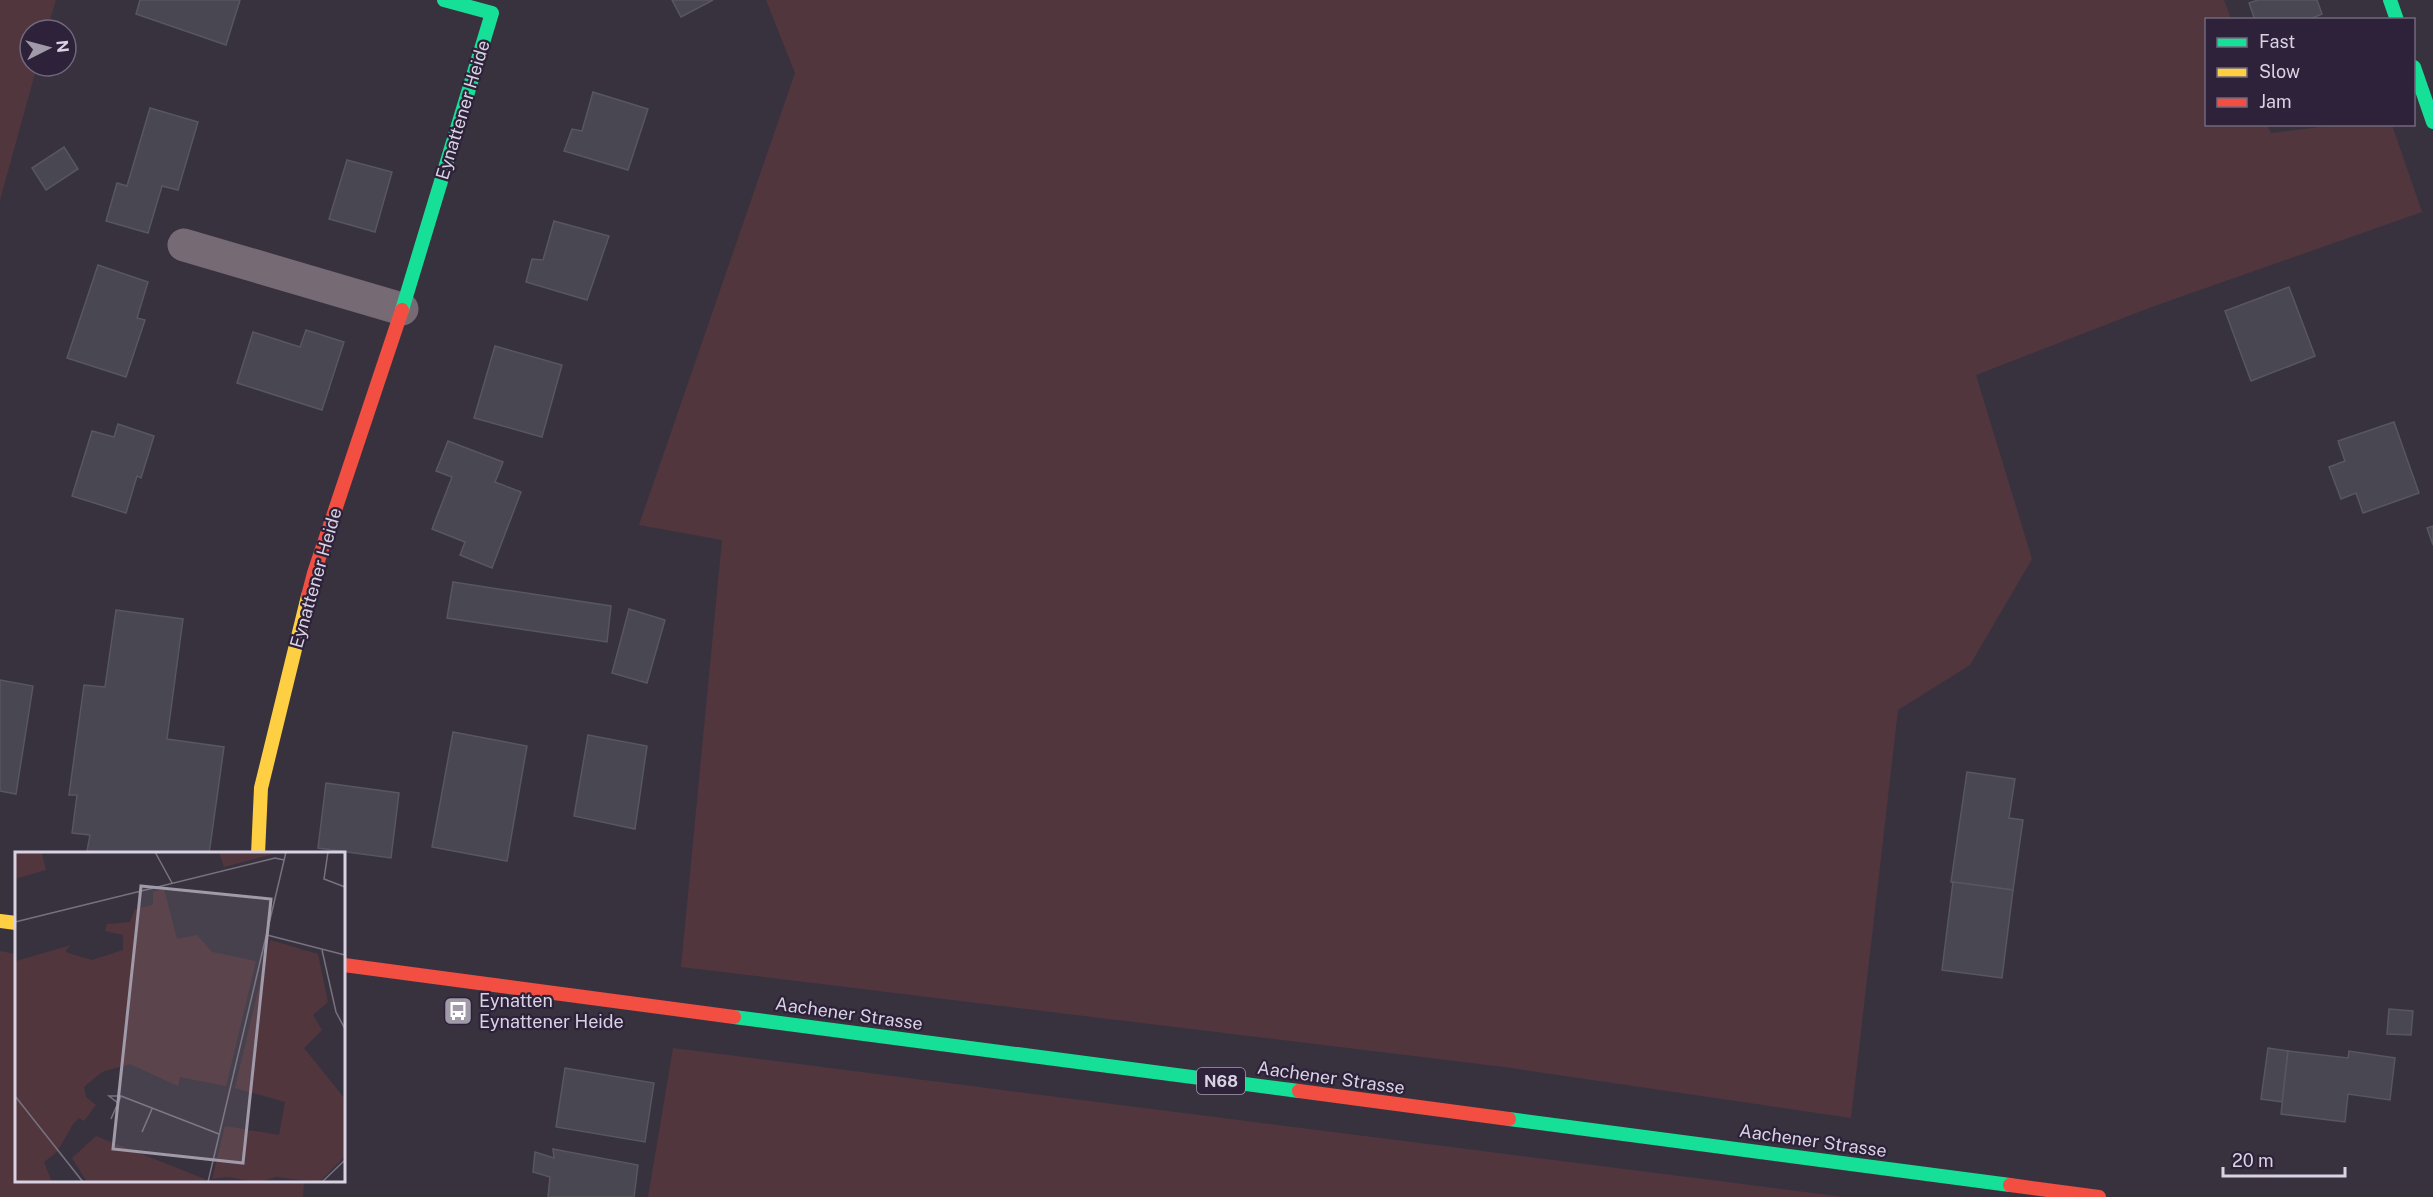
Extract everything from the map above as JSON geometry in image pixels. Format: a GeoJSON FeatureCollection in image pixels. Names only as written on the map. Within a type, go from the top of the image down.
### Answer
{"type":"FeatureCollection","features":[{"type":"Feature","properties":{"kind":"main road","name":"Eynattener Heide"},"geometry":{"type":"LineString","coordinates":[[258,852],[261,788],[314,573],[402,309],[494,7],[444,0]]}},
{"type":"Feature","properties":{"kind":"main road"},"geometry":{"type":"LineString","coordinates":[[2390,0],[2396,18]]}},
{"type":"Feature","properties":{"kind":"main road"},"geometry":{"type":"LineString","coordinates":[[2415,70],[2433,122]]}},
{"type":"Feature","properties":{"kind":"main road"},"geometry":{"type":"LineString","coordinates":[[0,921],[15,923]]}},
{"type":"Feature","properties":{"kind":"main road","name":"Aachener Strasse"},"geometry":{"type":"LineString","coordinates":[[345,965],[2100,1197]]}},
{"type":"Feature","properties":{"kind":"street"},"geometry":{"type":"LineString","coordinates":[[184,245],[402,309]]}},
{"type":"Feature","properties":{"kind":"shaded area"},"geometry":{"type":"Polygon","coordinates":[[[0,0],[56,0],[51,18],[18,18],[18,78],[34,78],[0,200],[0,0]]]}},
{"type":"Feature","properties":{"kind":"shaded area"},"geometry":{"type":"Polygon","coordinates":[[[766,0],[2224,0],[2231,18],[2205,18],[2205,126],[2268,126],[2271,133],[2327,126],[2392,126],[2422,212],[2149,308],[1976,375],[2032,559],[1970,665],[1898,710],[1851,1118],[1504,1067],[681,967],[722,540],[639,525],[795,73],[766,0]]]}},
{"type":"Feature","properties":{"kind":"shaded area"},"geometry":{"type":"Polygon","coordinates":[[[0,951],[15,954],[15,1182],[304,1182],[303,1197],[0,1197],[0,951]]]}},
{"type":"Feature","properties":{"kind":"shaded area"},"geometry":{"type":"Polygon","coordinates":[[[673,1048],[1844,1197],[648,1197],[673,1048]]]}},
{"type":"Feature","properties":{"kind":"building"},"geometry":{"type":"Polygon","coordinates":[[[140,0],[240,0],[226,45],[136,14],[140,0]]]}},
{"type":"Feature","properties":{"kind":"building"},"geometry":{"type":"Polygon","coordinates":[[[672,0],[713,0],[681,17],[672,0]]]}},
{"type":"Feature","properties":{"kind":"building"},"geometry":{"type":"Polygon","coordinates":[[[2258,0],[2317,0],[2322,14],[2313,18],[2254,18],[2249,3],[2258,0]]]}},
{"type":"Feature","properties":{"kind":"building"},"geometry":{"type":"Polygon","coordinates":[[[593,92],[648,109],[628,170],[564,151],[572,129],[582,131],[593,92]]]}},
{"type":"Feature","properties":{"kind":"building"},"geometry":{"type":"Polygon","coordinates":[[[150,108],[198,122],[178,190],[162,186],[148,233],[106,221],[117,183],[127,186],[150,108]]]}},
{"type":"Feature","properties":{"kind":"building"},"geometry":{"type":"Polygon","coordinates":[[[64,147],[78,169],[46,190],[32,168],[64,147]]]}},
{"type":"Feature","properties":{"kind":"building"},"geometry":{"type":"Polygon","coordinates":[[[347,160],[392,172],[375,232],[329,219],[347,160]]]}},
{"type":"Feature","properties":{"kind":"building"},"geometry":{"type":"Polygon","coordinates":[[[554,221],[609,236],[587,300],[526,282],[532,259],[543,260],[554,221]]]}},
{"type":"Feature","properties":{"kind":"building"},"geometry":{"type":"Polygon","coordinates":[[[98,265],[148,282],[137,318],[145,320],[126,377],[67,358],[98,265]]]}},
{"type":"Feature","properties":{"kind":"building"},"geometry":{"type":"Polygon","coordinates":[[[2289,287],[2315,356],[2251,381],[2225,311],[2289,287]]]}},
{"type":"Feature","properties":{"kind":"building"},"geometry":{"type":"Polygon","coordinates":[[[306,330],[344,342],[322,410],[237,383],[253,332],[300,347],[306,330]]]}},
{"type":"Feature","properties":{"kind":"building"},"geometry":{"type":"Polygon","coordinates":[[[495,346],[562,365],[542,437],[474,418],[495,346]]]}},
{"type":"Feature","properties":{"kind":"building"},"geometry":{"type":"Polygon","coordinates":[[[2394,422],[2419,493],[2363,513],[2356,493],[2341,499],[2329,467],[2345,461],[2338,441],[2394,422]]]}},
{"type":"Feature","properties":{"kind":"building"},"geometry":{"type":"Polygon","coordinates":[[[118,424],[154,436],[141,478],[137,476],[126,513],[72,496],[92,431],[114,437],[118,424]]]}},
{"type":"Feature","properties":{"kind":"building"},"geometry":{"type":"Polygon","coordinates":[[[448,441],[503,462],[495,482],[521,492],[492,568],[460,555],[465,542],[432,529],[452,477],[436,471],[448,441]]]}},
{"type":"Feature","properties":{"kind":"building"},"geometry":{"type":"Polygon","coordinates":[[[2433,526],[2433,545],[2427,528],[2433,526]]]}},
{"type":"Feature","properties":{"kind":"building"},"geometry":{"type":"Polygon","coordinates":[[[453,582],[611,606],[607,642],[447,618],[453,582]]]}},
{"type":"Feature","properties":{"kind":"building"},"geometry":{"type":"Polygon","coordinates":[[[629,609],[665,620],[647,683],[612,673],[629,609]]]}},
{"type":"Feature","properties":{"kind":"building"},"geometry":{"type":"Polygon","coordinates":[[[116,610],[183,619],[167,739],[224,747],[209,852],[94,852],[87,851],[90,835],[72,833],[77,795],[69,795],[84,685],[105,687],[116,610]]]}},
{"type":"Feature","properties":{"kind":"building"},"geometry":{"type":"Polygon","coordinates":[[[0,680],[33,686],[16,794],[0,791],[0,680]]]}},
{"type":"Feature","properties":{"kind":"building"},"geometry":{"type":"Polygon","coordinates":[[[453,732],[527,746],[507,861],[432,847],[453,732]]]}},
{"type":"Feature","properties":{"kind":"building"},"geometry":{"type":"Polygon","coordinates":[[[588,735],[647,746],[635,829],[574,816],[588,735]]]}},
{"type":"Feature","properties":{"kind":"building"},"geometry":{"type":"Polygon","coordinates":[[[1967,772],[2015,779],[2009,818],[2023,820],[2013,890],[1951,882],[1967,772]]]}},
{"type":"Feature","properties":{"kind":"building"},"geometry":{"type":"Polygon","coordinates":[[[326,783],[399,793],[391,858],[318,848],[326,783]]]}},
{"type":"Feature","properties":{"kind":"building"},"geometry":{"type":"Polygon","coordinates":[[[1953,882],[2013,890],[2002,978],[1942,970],[1953,882]]]}},
{"type":"Feature","properties":{"kind":"building"},"geometry":{"type":"Polygon","coordinates":[[[2389,1009],[2413,1011],[2411,1035],[2387,1034],[2389,1009]]]}},
{"type":"Feature","properties":{"kind":"building"},"geometry":{"type":"Polygon","coordinates":[[[2268,1048],[2288,1051],[2282,1102],[2261,1099],[2268,1048]]]}},
{"type":"Feature","properties":{"kind":"building"},"geometry":{"type":"Polygon","coordinates":[[[2288,1051],[2348,1058],[2349,1051],[2395,1058],[2390,1100],[2348,1094],[2345,1122],[2281,1114],[2288,1051]]]}},
{"type":"Feature","properties":{"kind":"building"},"geometry":{"type":"Polygon","coordinates":[[[565,1068],[654,1083],[645,1142],[556,1127],[565,1068]]]}},
{"type":"Feature","properties":{"kind":"building"},"geometry":{"type":"Polygon","coordinates":[[[553,1149],[638,1165],[634,1197],[548,1197],[550,1177],[533,1172],[535,1152],[554,1158],[553,1149]]]}},
{"type":"Feature","properties":{"kind":"traffic: fast"},"geometry":{"type":"LineString","coordinates":[[402,310],[492,13],[444,0]]}},
{"type":"Feature","properties":{"kind":"traffic: fast"},"geometry":{"type":"LineString","coordinates":[[2390,0],[2396,18]]}},
{"type":"Feature","properties":{"kind":"traffic: fast"},"geometry":{"type":"LineString","coordinates":[[2415,70],[2433,122]]}},
{"type":"Feature","properties":{"kind":"traffic: fast"},"geometry":{"type":"LineString","coordinates":[[734,1017],[1299,1091]]}},
{"type":"Feature","properties":{"kind":"traffic: fast"},"geometry":{"type":"LineString","coordinates":[[1509,1119],[2010,1185]]}},
{"type":"Feature","properties":{"kind":"traffic: slow"},"geometry":{"type":"LineString","coordinates":[[258,852],[261,788],[308,596]]}},
{"type":"Feature","properties":{"kind":"traffic: slow"},"geometry":{"type":"LineString","coordinates":[[0,921],[15,923]]}},
{"type":"Feature","properties":{"kind":"traffic: jam"},"geometry":{"type":"LineString","coordinates":[[308,596],[402,310]]}},
{"type":"Feature","properties":{"kind":"traffic: jam"},"geometry":{"type":"LineString","coordinates":[[345,965],[734,1017]]}},
{"type":"Feature","properties":{"kind":"traffic: jam"},"geometry":{"type":"LineString","coordinates":[[1299,1091],[1509,1119]]}},
{"type":"Feature","properties":{"kind":"traffic: jam"},"geometry":{"type":"LineString","coordinates":[[2010,1185],[2099,1197]]}},
{"type":"Feature","properties":{"kind":"place","name":"Eynatten Eynattener Heide"},"geometry":{"type":"Point","coordinates":[458,1011]}}]}
